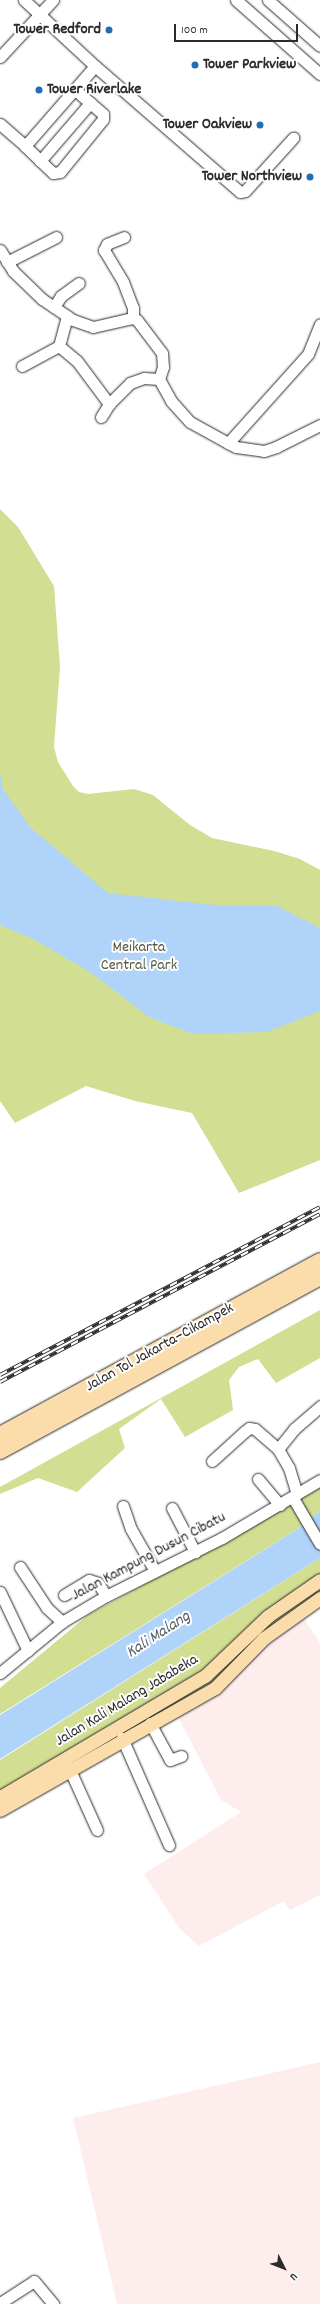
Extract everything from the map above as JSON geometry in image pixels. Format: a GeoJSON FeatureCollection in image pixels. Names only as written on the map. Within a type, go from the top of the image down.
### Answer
{"type":"FeatureCollection","features":[{"type":"Feature","properties":{"kind":"highway","name":"Jalan Tol Jakarta–Cikampek"},"geometry":{"type":"LineString","coordinates":[[0,1435],[320,1261]]}},
{"type":"Feature","properties":{"kind":"highway"},"geometry":{"type":"LineString","coordinates":[[0,1438],[320,1264]]}},
{"type":"Feature","properties":{"kind":"highway"},"geometry":{"type":"LineString","coordinates":[[0,1451],[320,1277]]}},
{"type":"Feature","properties":{"kind":"highway","name":"Jalan Tol Jakarta–Cikampek"},"geometry":{"type":"LineString","coordinates":[[0,1462],[320,1289]]}},
{"type":"Feature","properties":{"kind":"main road","name":"Jalan Kali Malang Jababeka"},"geometry":{"type":"LineString","coordinates":[[0,1798],[205,1676],[268,1616],[320,1580]]}},
{"type":"Feature","properties":{"kind":"main road","name":"Jalan Kali Malang Jababeka"},"geometry":{"type":"LineString","coordinates":[[0,1810],[69,1768],[150,1723],[185,1706],[215,1688],[264,1638],[320,1598]]}},
{"type":"Feature","properties":{"kind":"main road"},"geometry":{"type":"LineString","coordinates":[[178,1693],[185,1706]]}},
{"type":"Feature","properties":{"kind":"street"},"geometry":{"type":"LineString","coordinates":[[24,0],[95,66],[236,191],[245,191],[293,138]]}},
{"type":"Feature","properties":{"kind":"street"},"geometry":{"type":"LineString","coordinates":[[0,57],[53,0]]}},
{"type":"Feature","properties":{"kind":"street"},"geometry":{"type":"LineString","coordinates":[[236,0],[320,74]]}},
{"type":"Feature","properties":{"kind":"street"},"geometry":{"type":"LineString","coordinates":[[268,0],[320,46]]}},
{"type":"Feature","properties":{"kind":"street"},"geometry":{"type":"LineString","coordinates":[[26,146],[95,66]]}},
{"type":"Feature","properties":{"kind":"street"},"geometry":{"type":"LineString","coordinates":[[0,124],[26,146],[53,173],[60,172],[103,119],[103,114],[75,90]]}},
{"type":"Feature","properties":{"kind":"street"},"geometry":{"type":"LineString","coordinates":[[40,161],[90,103]]}},
{"type":"Feature","properties":{"kind":"street"},"geometry":{"type":"LineString","coordinates":[[7,262],[56,237]]}},
{"type":"Feature","properties":{"kind":"street"},"geometry":{"type":"LineString","coordinates":[[124,237],[107,244],[104,250],[123,282],[133,308],[133,318]]}},
{"type":"Feature","properties":{"kind":"street"},"geometry":{"type":"LineString","coordinates":[[0,250],[7,262],[42,299],[67,316],[93,327],[133,318],[141,324],[162,353],[163,367],[159,379],[171,401],[190,422],[236,447],[264,451],[320,425]]}},
{"type":"Feature","properties":{"kind":"street"},"geometry":{"type":"LineString","coordinates":[[54,307],[61,296],[79,283]]}},
{"type":"Feature","properties":{"kind":"street"},"geometry":{"type":"LineString","coordinates":[[22,366],[59,346],[67,316]]}},
{"type":"Feature","properties":{"kind":"street"},"geometry":{"type":"LineString","coordinates":[[230,441],[308,354],[320,324]]}},
{"type":"Feature","properties":{"kind":"street"},"geometry":{"type":"LineString","coordinates":[[59,346],[77,361],[108,404]]}},
{"type":"Feature","properties":{"kind":"street"},"geometry":{"type":"LineString","coordinates":[[100,417],[108,404],[135,380],[150,377],[159,379]]}},
{"type":"Feature","properties":{"kind":"street"},"geometry":{"type":"LineString","coordinates":[[278,1449],[294,1429],[320,1406]]}},
{"type":"Feature","properties":{"kind":"street"},"geometry":{"type":"LineString","coordinates":[[212,1460],[249,1428],[254,1429],[278,1449],[289,1468],[295,1496],[305,1520],[320,1544]]}},
{"type":"Feature","properties":{"kind":"street"},"geometry":{"type":"LineString","coordinates":[[258,1479],[280,1505]]}},
{"type":"Feature","properties":{"kind":"street","name":"Jalan Kampung Dusun Cibatu"},"geometry":{"type":"LineString","coordinates":[[0,1673],[62,1622],[106,1596],[195,1552],[280,1505],[320,1480]]}},
{"type":"Feature","properties":{"kind":"street"},"geometry":{"type":"LineString","coordinates":[[122,1506],[131,1529],[155,1571]]}},
{"type":"Feature","properties":{"kind":"street"},"geometry":{"type":"LineString","coordinates":[[172,1508],[195,1552]]}},
{"type":"Feature","properties":{"kind":"street"},"geometry":{"type":"LineString","coordinates":[[20,1567],[47,1608],[62,1622]]}},
{"type":"Feature","properties":{"kind":"street"},"geometry":{"type":"LineString","coordinates":[[64,1595],[89,1580],[98,1583],[106,1596]]}},
{"type":"Feature","properties":{"kind":"street"},"geometry":{"type":"LineString","coordinates":[[0,1592],[28,1651]]}},
{"type":"Feature","properties":{"kind":"street"},"geometry":{"type":"LineString","coordinates":[[150,1723],[170,1760],[181,1756]]}},
{"type":"Feature","properties":{"kind":"street"},"geometry":{"type":"LineString","coordinates":[[122,1738],[169,1845]]}},
{"type":"Feature","properties":{"kind":"street"},"geometry":{"type":"LineString","coordinates":[[69,1768],[97,1830]]}},
{"type":"Feature","properties":{"kind":"street"},"geometry":{"type":"LineString","coordinates":[[0,2303],[34,2281],[53,2304]]}},
{"type":"Feature","properties":{"kind":"shaded area"},"geometry":{"type":"Polygon","coordinates":[[[300,1612],[320,1643],[320,1895],[290,1910],[284,1901],[199,1946],[180,1929],[144,1874],[241,1812],[221,1800],[175,1711],[300,1612]]]}},
{"type":"Feature","properties":{"kind":"shaded area"},"geometry":{"type":"Polygon","coordinates":[[[320,2062],[320,2304],[117,2304],[73,2118],[320,2062]]]}},
{"type":"Feature","properties":{"kind":"green space","name":"Meikarta Central Park"},"geometry":{"type":"Polygon","coordinates":[[[0,509],[18,527],[54,586],[60,667],[54,747],[58,762],[73,786],[79,792],[88,794],[134,789],[153,795],[190,825],[212,838],[274,851],[300,859],[320,870],[320,1160],[239,1193],[192,1113],[135,1101],[86,1086],[15,1123],[0,1101],[0,509]]]}},
{"type":"Feature","properties":{"kind":"green space"},"geometry":{"type":"Polygon","coordinates":[[[320,1310],[320,1358],[276,1383],[258,1359],[239,1367],[229,1380],[233,1410],[185,1437],[161,1399],[119,1429],[125,1448],[77,1492],[38,1478],[0,1494],[0,1487],[320,1310]]]}},
{"type":"Feature","properties":{"kind":"green space"},"geometry":{"type":"Polygon","coordinates":[[[320,1482],[320,1511],[296,1530],[0,1714],[0,1688],[88,1615],[264,1519],[320,1482]]]}},
{"type":"Feature","properties":{"kind":"green space"},"geometry":{"type":"Polygon","coordinates":[[[320,1558],[320,1598],[215,1688],[0,1810],[0,1760],[320,1558]]]}},
{"type":"Feature","properties":{"kind":"water"},"geometry":{"type":"Polygon","coordinates":[[[0,774],[3,789],[31,828],[108,893],[215,905],[275,905],[320,928],[320,1011],[267,1032],[193,1034],[149,1017],[90,972],[33,939],[0,925],[0,774]]]}},
{"type":"Feature","properties":{"kind":"water","name":"Kali Malang"},"geometry":{"type":"Polygon","coordinates":[[[320,1511],[320,1558],[0,1759],[0,1715],[296,1530],[320,1511]]]}},
{"type":"Feature","properties":{"kind":"railway"},"geometry":{"type":"LineString","coordinates":[[0,1375],[320,1207]]}},
{"type":"Feature","properties":{"kind":"railway"},"geometry":{"type":"LineString","coordinates":[[0,1382],[320,1214]]}},
{"type":"Feature","properties":{"kind":"place","name":"Tower Redford"},"geometry":{"type":"Point","coordinates":[109,30]}},
{"type":"Feature","properties":{"kind":"place","name":"Tower Parkview"},"geometry":{"type":"Point","coordinates":[195,65]}},
{"type":"Feature","properties":{"kind":"place","name":"Tower Riverlake"},"geometry":{"type":"Point","coordinates":[39,90]}},
{"type":"Feature","properties":{"kind":"place","name":"Tower Oakview"},"geometry":{"type":"Point","coordinates":[260,125]}},
{"type":"Feature","properties":{"kind":"place","name":"Tower Northview"},"geometry":{"type":"Point","coordinates":[310,177]}}]}
